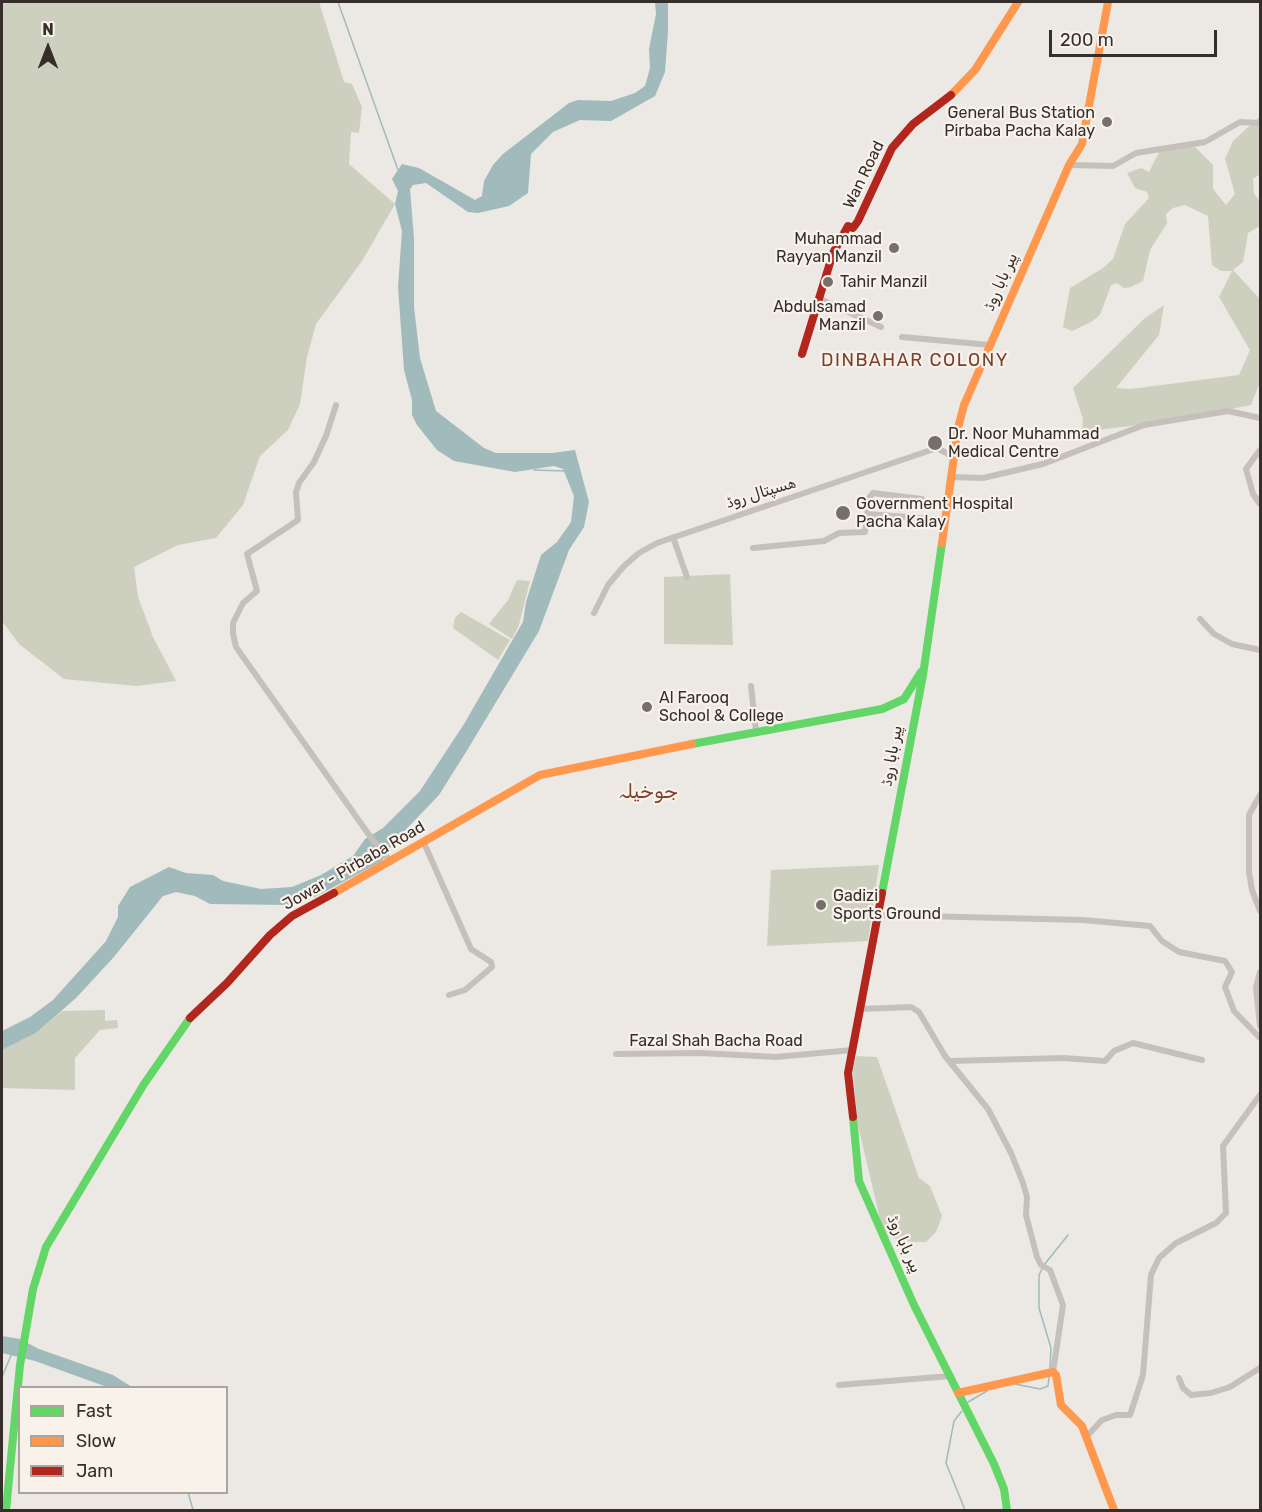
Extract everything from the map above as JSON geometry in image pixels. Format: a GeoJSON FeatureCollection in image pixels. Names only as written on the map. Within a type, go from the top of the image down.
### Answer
{"type":"FeatureCollection","features":[{"type":"Feature","properties":{"kind":"main road","name":"Wan Road"},"geometry":{"type":"LineString","coordinates":[[802,354],[834,253],[848,226],[853,228],[858,220],[892,148],[904,132],[950,96],[975,70],[1018,2]]}},
{"type":"Feature","properties":{"kind":"main road","name":"پیر بابا روڈ"},"geometry":{"type":"LineString","coordinates":[[1007,1510],[1004,1489],[994,1464],[914,1305],[859,1181],[848,1073],[924,667],[956,442],[964,405],[1068,165],[1082,144],[1108,2]]}},
{"type":"Feature","properties":{"kind":"main road"},"geometry":{"type":"LineString","coordinates":[[895,704],[904,699],[924,667]]}},
{"type":"Feature","properties":{"kind":"main road"},"geometry":{"type":"LineString","coordinates":[[895,704],[908,707],[915,715]]}},
{"type":"Feature","properties":{"kind":"main road","name":"Jowar - Pirbaba Road"},"geometry":{"type":"LineString","coordinates":[[6,1510],[7,1453],[14,1404],[33,1289],[46,1247],[144,1084],[185,1023],[292,916],[391,862],[540,775],[895,704]]}},
{"type":"Feature","properties":{"kind":"main road"},"geometry":{"type":"LineString","coordinates":[[958,1393],[1052,1372],[1056,1375],[1061,1405],[1082,1426],[1114,1510]]}},
{"type":"Feature","properties":{"kind":"street"},"geometry":{"type":"LineString","coordinates":[[1068,165],[1113,166],[1136,153],[1205,142],[1240,122],[1260,123]]}},
{"type":"Feature","properties":{"kind":"street"},"geometry":{"type":"LineString","coordinates":[[818,298],[881,327]]}},
{"type":"Feature","properties":{"kind":"street"},"geometry":{"type":"LineString","coordinates":[[902,337],[990,345]]}},
{"type":"Feature","properties":{"kind":"street"},"geometry":{"type":"LineString","coordinates":[[336,405],[318,453],[298,483],[297,520],[248,554],[256,591],[243,603],[233,624],[233,634],[236,647],[372,839],[391,862]]}},
{"type":"Feature","properties":{"kind":"street"},"geometry":{"type":"LineString","coordinates":[[951,477],[983,478],[1042,464],[1144,425],[1228,411],[1260,418]]}},
{"type":"Feature","properties":{"kind":"street","name":"ھسپتال روڈ"},"geometry":{"type":"LineString","coordinates":[[594,613],[608,585],[639,553],[673,537],[938,448],[950,455],[956,442]]}},
{"type":"Feature","properties":{"kind":"street"},"geometry":{"type":"LineString","coordinates":[[1260,450],[1246,469],[1253,494],[1260,504]]}},
{"type":"Feature","properties":{"kind":"street"},"geometry":{"type":"LineString","coordinates":[[753,548],[824,541],[839,533],[863,533],[869,498],[873,493],[922,499],[927,504],[947,507]]}},
{"type":"Feature","properties":{"kind":"street"},"geometry":{"type":"LineString","coordinates":[[919,518],[927,504]]}},
{"type":"Feature","properties":{"kind":"street"},"geometry":{"type":"LineString","coordinates":[[868,514],[945,520]]}},
{"type":"Feature","properties":{"kind":"street"},"geometry":{"type":"LineString","coordinates":[[673,537],[687,577]]}},
{"type":"Feature","properties":{"kind":"street"},"geometry":{"type":"LineString","coordinates":[[1200,619],[1214,634],[1232,644],[1260,650]]}},
{"type":"Feature","properties":{"kind":"street"},"geometry":{"type":"LineString","coordinates":[[751,686],[756,731]]}},
{"type":"Feature","properties":{"kind":"street"},"geometry":{"type":"LineString","coordinates":[[1260,795],[1249,815],[1249,872],[1252,890],[1260,911]]}},
{"type":"Feature","properties":{"kind":"street"},"geometry":{"type":"LineString","coordinates":[[424,843],[471,949],[491,962],[492,967],[465,990],[449,995]]}},
{"type":"Feature","properties":{"kind":"street"},"geometry":{"type":"LineString","coordinates":[[879,915],[1061,920],[1150,926],[1162,941],[1179,952],[1225,961],[1232,972],[1225,987],[1234,1011],[1260,1038]]}},
{"type":"Feature","properties":{"kind":"street"},"geometry":{"type":"LineString","coordinates":[[1260,972],[1256,987],[1260,1026]]}},
{"type":"Feature","properties":{"kind":"street"},"geometry":{"type":"LineString","coordinates":[[861,1009],[911,1007],[919,1012],[932,1037],[988,1108],[1011,1153],[1027,1197],[1026,1215],[1041,1265],[1050,1270],[1063,1305],[1052,1372]]}},
{"type":"Feature","properties":{"kind":"street"},"geometry":{"type":"LineString","coordinates":[[951,1061],[1063,1058],[1105,1061],[1114,1050],[1133,1043],[1202,1060]]}},
{"type":"Feature","properties":{"kind":"street","name":"Fazal Shah Bacha Road"},"geometry":{"type":"LineString","coordinates":[[616,1054],[700,1053],[776,1057],[852,1050]]}},
{"type":"Feature","properties":{"kind":"street"},"geometry":{"type":"LineString","coordinates":[[1087,1436],[1102,1420],[1116,1415],[1130,1415],[1143,1375],[1151,1275],[1159,1258],[1176,1243],[1216,1223],[1226,1213],[1223,1146],[1260,1095]]}},
{"type":"Feature","properties":{"kind":"street"},"geometry":{"type":"LineString","coordinates":[[1179,1378],[1183,1388],[1191,1395],[1211,1393],[1230,1387],[1260,1368]]}},
{"type":"Feature","properties":{"kind":"street"},"geometry":{"type":"LineString","coordinates":[[839,1385],[951,1376]]}},
{"type":"Feature","properties":{"kind":"green space"},"geometry":{"type":"Polygon","coordinates":[[[2,2],[319,2],[344,82],[352,84],[362,107],[359,133],[351,132],[349,164],[395,204],[362,261],[316,324],[307,357],[300,404],[288,430],[260,456],[243,505],[216,538],[178,545],[134,567],[138,597],[153,637],[176,681],[136,686],[64,679],[19,644],[2,621],[2,2]]]}},
{"type":"Feature","properties":{"kind":"green space"},"geometry":{"type":"Polygon","coordinates":[[[1260,116],[1260,174],[1253,179],[1254,194],[1260,201],[1260,226],[1248,233],[1243,262],[1233,270],[1260,299],[1260,382],[1251,405],[1169,421],[1082,432],[1083,419],[1073,388],[1145,318],[1164,305],[1159,335],[1116,388],[1131,389],[1239,375],[1250,350],[1219,297],[1232,271],[1221,271],[1212,265],[1208,216],[1185,205],[1173,208],[1166,214],[1167,223],[1150,250],[1143,281],[1124,288],[1117,283],[1111,285],[1100,315],[1072,331],[1063,327],[1070,288],[1103,268],[1113,259],[1125,224],[1149,198],[1147,192],[1135,188],[1127,173],[1141,168],[1149,172],[1159,152],[1180,146],[1195,147],[1213,165],[1213,189],[1226,205],[1235,194],[1225,159],[1233,141],[1260,116]]]}},
{"type":"Feature","properties":{"kind":"green space"},"geometry":{"type":"Polygon","coordinates":[[[730,574],[733,645],[664,644],[664,577],[730,574]]]}},
{"type":"Feature","properties":{"kind":"green space"},"geometry":{"type":"Polygon","coordinates":[[[517,580],[530,581],[519,625],[512,639],[489,624],[508,600],[517,580]]]}},
{"type":"Feature","properties":{"kind":"green space"},"geometry":{"type":"Polygon","coordinates":[[[461,612],[510,640],[498,660],[453,628],[455,618],[461,612]]]}},
{"type":"Feature","properties":{"kind":"green space","name":"Gadizi Sports Ground"},"geometry":{"type":"Polygon","coordinates":[[[879,865],[868,941],[767,946],[771,870],[879,865]]]}},
{"type":"Feature","properties":{"kind":"green space"},"geometry":{"type":"Polygon","coordinates":[[[105,1010],[105,1021],[117,1020],[118,1028],[100,1030],[75,1058],[75,1090],[2,1088],[2,1050],[36,1033],[62,1011],[105,1010]]]}},
{"type":"Feature","properties":{"kind":"green space"},"geometry":{"type":"Polygon","coordinates":[[[856,1056],[877,1057],[919,1178],[930,1186],[942,1216],[936,1232],[926,1242],[912,1242],[889,1237],[880,1219],[858,1126],[853,1072],[856,1056]]]}},
{"type":"Feature","properties":{"kind":"water"},"geometry":{"type":"Polygon","coordinates":[[[655,2],[668,2],[668,31],[665,72],[655,96],[611,121],[580,120],[553,132],[531,154],[528,193],[509,206],[478,213],[468,212],[426,183],[413,185],[410,189],[414,239],[414,307],[420,358],[436,411],[484,448],[496,453],[552,453],[575,450],[589,502],[584,527],[569,550],[539,631],[466,752],[439,795],[394,842],[382,861],[317,896],[289,905],[210,904],[195,896],[176,892],[163,896],[113,958],[76,998],[36,1033],[2,1050],[2,1031],[30,1017],[53,1000],[106,941],[118,917],[118,906],[130,887],[169,867],[186,873],[213,875],[223,881],[261,889],[292,887],[321,875],[353,856],[365,839],[383,828],[420,791],[464,724],[523,622],[526,602],[541,555],[557,542],[571,522],[574,496],[563,469],[554,466],[515,472],[454,461],[437,450],[417,425],[412,415],[412,400],[404,370],[398,287],[402,231],[395,204],[398,191],[392,179],[402,164],[419,168],[475,200],[482,196],[484,181],[493,165],[503,154],[569,103],[578,100],[611,101],[635,93],[645,86],[650,68],[649,49],[656,14],[655,2]]]}},
{"type":"Feature","properties":{"kind":"water"},"geometry":{"type":"Polygon","coordinates":[[[2,1336],[20,1339],[39,1349],[113,1375],[130,1386],[104,1386],[35,1361],[2,1353],[2,1336]]]}},
{"type":"Feature","properties":{"kind":"waterway"},"geometry":{"type":"LineString","coordinates":[[338,2],[398,170]]}},
{"type":"Feature","properties":{"kind":"waterway"},"geometry":{"type":"LineString","coordinates":[[534,470],[565,471]]}},
{"type":"Feature","properties":{"kind":"waterway"},"geometry":{"type":"LineString","coordinates":[[1044,1265],[1068,1235]]}},
{"type":"Feature","properties":{"kind":"waterway"},"geometry":{"type":"LineString","coordinates":[[1042,1269],[1039,1275],[1039,1308],[1051,1348],[1050,1370]]}},
{"type":"Feature","properties":{"kind":"waterway"},"geometry":{"type":"LineString","coordinates":[[2,1377],[12,1353]]}},
{"type":"Feature","properties":{"kind":"waterway"},"geometry":{"type":"LineString","coordinates":[[1015,1384],[1040,1389],[1048,1386],[1049,1377]]}},
{"type":"Feature","properties":{"kind":"waterway"},"geometry":{"type":"LineString","coordinates":[[968,1402],[987,1391]]}},
{"type":"Feature","properties":{"kind":"waterway"},"geometry":{"type":"LineString","coordinates":[[962,1411],[954,1421],[946,1463],[965,1510]]}},
{"type":"Feature","properties":{"kind":"waterway"},"geometry":{"type":"LineString","coordinates":[[189,1494],[193,1510]]}},
{"type":"Feature","properties":{"kind":"traffic: fast"},"geometry":{"type":"LineString","coordinates":[[882,893],[923,675],[942,543]]}},
{"type":"Feature","properties":{"kind":"traffic: fast"},"geometry":{"type":"LineString","coordinates":[[692,744],[882,709],[904,699],[921,672]]}},
{"type":"Feature","properties":{"kind":"traffic: fast"},"geometry":{"type":"LineString","coordinates":[[6,1510],[20,1365],[33,1289],[46,1247],[144,1084],[190,1018]]}},
{"type":"Feature","properties":{"kind":"traffic: fast"},"geometry":{"type":"LineString","coordinates":[[853,1117],[859,1181],[914,1305],[994,1464],[1004,1489],[1007,1510]]}},
{"type":"Feature","properties":{"kind":"traffic: slow"},"geometry":{"type":"LineString","coordinates":[[951,95],[975,70],[1018,2]]}},
{"type":"Feature","properties":{"kind":"traffic: slow"},"geometry":{"type":"LineString","coordinates":[[942,543],[958,428],[964,405],[1069,165],[1082,144],[1108,2]]}},
{"type":"Feature","properties":{"kind":"traffic: slow"},"geometry":{"type":"LineString","coordinates":[[334,893],[540,775],[692,744]]}},
{"type":"Feature","properties":{"kind":"traffic: slow"},"geometry":{"type":"LineString","coordinates":[[958,1393],[1053,1372],[1056,1375],[1061,1405],[1082,1426],[1114,1510]]}},
{"type":"Feature","properties":{"kind":"traffic: jam"},"geometry":{"type":"LineString","coordinates":[[802,354],[833,253],[848,226],[853,228],[858,221],[892,148],[913,124],[951,95]]}},
{"type":"Feature","properties":{"kind":"traffic: jam"},"geometry":{"type":"LineString","coordinates":[[190,1018],[227,983],[270,935],[292,916],[334,893]]}},
{"type":"Feature","properties":{"kind":"traffic: jam"},"geometry":{"type":"LineString","coordinates":[[853,1117],[848,1073],[882,893]]}},
{"type":"Feature","properties":{"kind":"place","name":"General Bus Station Pirbaba Pacha Kalay"},"geometry":{"type":"Point","coordinates":[1107,122]}},
{"type":"Feature","properties":{"kind":"place","name":"Muhammad Rayyan Manzil"},"geometry":{"type":"Point","coordinates":[894,248]}},
{"type":"Feature","properties":{"kind":"place","name":"Tahir Manzil"},"geometry":{"type":"Point","coordinates":[828,282]}},
{"type":"Feature","properties":{"kind":"place","name":"Abdulsamad Manzil"},"geometry":{"type":"Point","coordinates":[878,316]}},
{"type":"Feature","properties":{"kind":"place","name":"Dr. Noor Muhammad Medical Centre"},"geometry":{"type":"Point","coordinates":[935,443]}},
{"type":"Feature","properties":{"kind":"place","name":"Government Hospital Pacha Kalay"},"geometry":{"type":"Point","coordinates":[843,513]}},
{"type":"Feature","properties":{"kind":"place","name":"Al Farooq School & College"},"geometry":{"type":"Point","coordinates":[647,707]}},
{"type":"Feature","properties":{"kind":"place","name":"Gadizi Sports Ground"},"geometry":{"type":"Point","coordinates":[821,905]}},
{"type":"Feature","properties":{"kind":"district","name":"DINBAHAR COLONY"},"geometry":{"type":"Point","coordinates":[915,361]}},
{"type":"Feature","properties":{"kind":"district","name":"جوخیلہ"},"geometry":{"type":"Point","coordinates":[648,792]}}]}
